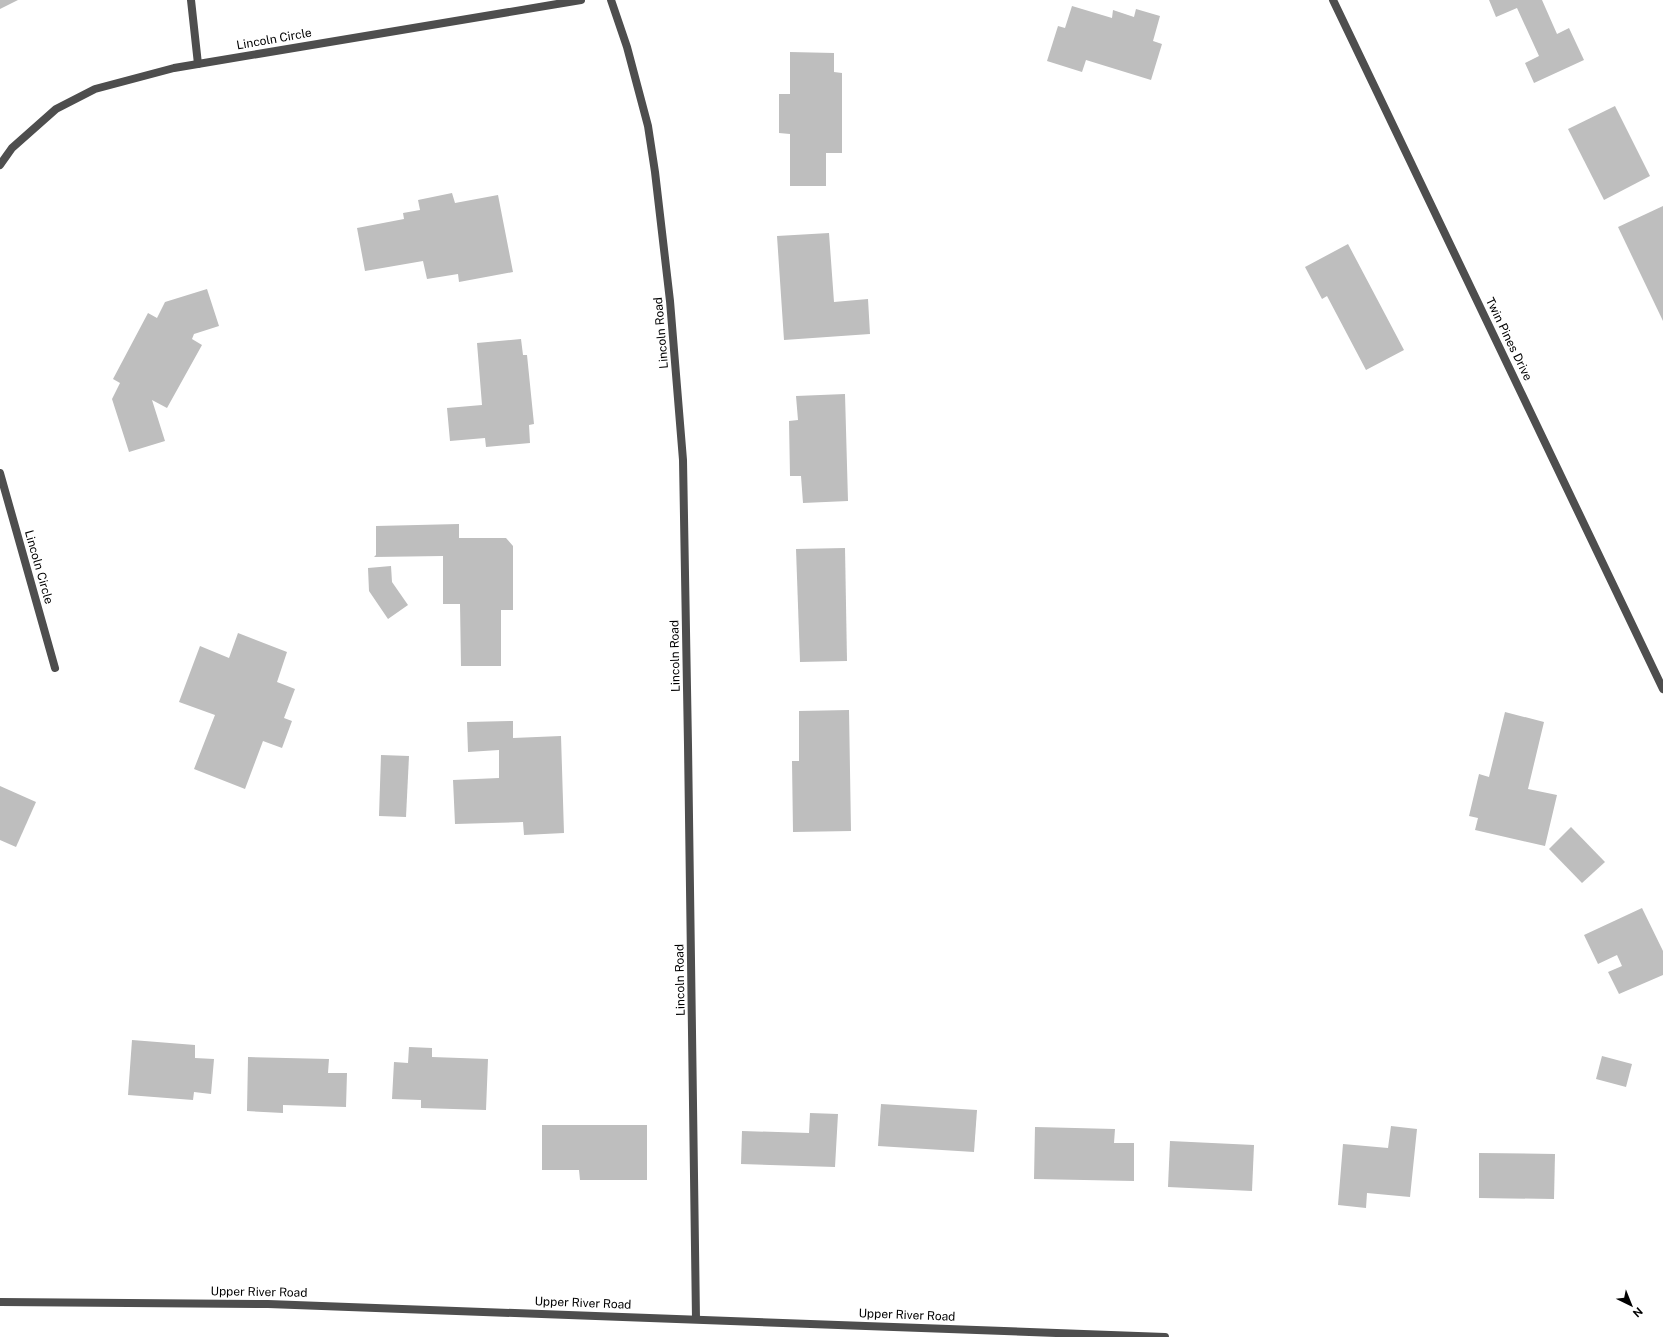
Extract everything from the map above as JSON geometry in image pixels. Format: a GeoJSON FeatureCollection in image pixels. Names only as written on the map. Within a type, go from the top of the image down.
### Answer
{"type":"FeatureCollection","features":[{"type":"Feature","properties":{"kind":"street"},"geometry":{"type":"LineString","coordinates":[[191,0],[198,64]]}},
{"type":"Feature","properties":{"kind":"street","name":"Lincoln Circle"},"geometry":{"type":"LineString","coordinates":[[0,165],[12,148],[56,109],[95,88],[174,68],[582,0]]}},
{"type":"Feature","properties":{"kind":"street","name":"Lincoln Road"},"geometry":{"type":"LineString","coordinates":[[611,0],[626,46],[648,126],[655,172],[670,301],[683,460],[696,1319]]}},
{"type":"Feature","properties":{"kind":"street","name":"Twin Pines Drive"},"geometry":{"type":"LineString","coordinates":[[1333,0],[1663,689]]}},
{"type":"Feature","properties":{"kind":"street","name":"Lincoln Circle"},"geometry":{"type":"LineString","coordinates":[[0,473],[55,668]]}},
{"type":"Feature","properties":{"kind":"street","name":"Upper River Road"},"geometry":{"type":"LineString","coordinates":[[0,1302],[30,1301],[268,1304],[1165,1337]]}},
{"type":"Feature","properties":{"kind":"building"},"geometry":{"type":"Polygon","coordinates":[[[0,0],[18,0],[0,9],[0,0]]]}},
{"type":"Feature","properties":{"kind":"building"},"geometry":{"type":"Polygon","coordinates":[[[1489,0],[1542,0],[1557,34],[1569,28],[1584,60],[1534,83],[1525,63],[1539,56],[1517,8],[1496,17],[1489,0]]]}},
{"type":"Feature","properties":{"kind":"building"},"geometry":{"type":"Polygon","coordinates":[[[1072,6],[1112,18],[1113,10],[1134,17],[1136,9],[1160,16],[1153,41],[1162,44],[1151,80],[1086,60],[1082,72],[1047,61],[1058,26],[1065,28],[1072,6]]]}},
{"type":"Feature","properties":{"kind":"building"},"geometry":{"type":"Polygon","coordinates":[[[790,52],[834,53],[834,72],[842,73],[842,153],[826,153],[826,186],[790,186],[790,134],[779,133],[779,94],[790,94],[790,52]]]}},
{"type":"Feature","properties":{"kind":"building"},"geometry":{"type":"Polygon","coordinates":[[[1615,106],[1650,176],[1604,200],[1568,129],[1615,106]]]}},
{"type":"Feature","properties":{"kind":"building"},"geometry":{"type":"Polygon","coordinates":[[[452,193],[455,203],[498,195],[513,272],[459,282],[458,274],[427,279],[423,261],[365,271],[357,228],[404,219],[403,213],[420,210],[418,200],[452,193]]]}},
{"type":"Feature","properties":{"kind":"building"},"geometry":{"type":"Polygon","coordinates":[[[1663,206],[1663,321],[1618,227],[1663,206]]]}},
{"type":"Feature","properties":{"kind":"building"},"geometry":{"type":"Polygon","coordinates":[[[829,233],[834,302],[868,299],[870,334],[784,340],[777,236],[829,233]]]}},
{"type":"Feature","properties":{"kind":"building"},"geometry":{"type":"Polygon","coordinates":[[[1348,244],[1404,350],[1366,370],[1327,296],[1322,299],[1305,267],[1348,244]]]}},
{"type":"Feature","properties":{"kind":"building"},"geometry":{"type":"Polygon","coordinates":[[[207,289],[219,326],[194,334],[192,339],[202,345],[167,408],[152,400],[165,441],[129,452],[112,399],[120,383],[113,379],[148,313],[157,318],[165,302],[207,289]]]}},
{"type":"Feature","properties":{"kind":"building"},"geometry":{"type":"Polygon","coordinates":[[[521,339],[523,355],[527,355],[534,424],[529,425],[530,443],[486,447],[485,438],[450,441],[447,408],[482,405],[477,343],[521,339]]]}},
{"type":"Feature","properties":{"kind":"building"},"geometry":{"type":"Polygon","coordinates":[[[845,394],[848,501],[803,503],[801,476],[790,476],[789,421],[798,420],[796,396],[845,394]]]}},
{"type":"Feature","properties":{"kind":"building"},"geometry":{"type":"Polygon","coordinates":[[[459,524],[459,538],[506,538],[513,546],[513,610],[501,610],[501,666],[461,666],[460,604],[443,604],[443,556],[374,557],[376,555],[376,526],[459,524]]]}},
{"type":"Feature","properties":{"kind":"building"},"geometry":{"type":"Polygon","coordinates":[[[845,548],[847,661],[800,662],[796,549],[845,548]]]}},
{"type":"Feature","properties":{"kind":"building"},"geometry":{"type":"Polygon","coordinates":[[[391,566],[392,582],[408,605],[388,619],[369,591],[368,568],[391,566]]]}},
{"type":"Feature","properties":{"kind":"building"},"geometry":{"type":"Polygon","coordinates":[[[238,633],[287,652],[277,682],[295,689],[284,718],[292,721],[282,748],[263,741],[245,789],[194,769],[215,715],[179,702],[200,646],[229,658],[238,633]]]}},
{"type":"Feature","properties":{"kind":"building"},"geometry":{"type":"Polygon","coordinates":[[[849,710],[851,831],[793,832],[792,761],[799,761],[799,711],[849,710]]]}},
{"type":"Feature","properties":{"kind":"building"},"geometry":{"type":"Polygon","coordinates":[[[1505,712],[1544,722],[1528,789],[1557,795],[1545,846],[1475,830],[1478,818],[1469,816],[1479,774],[1489,777],[1505,712]]]}},
{"type":"Feature","properties":{"kind":"building"},"geometry":{"type":"Polygon","coordinates":[[[513,721],[513,738],[561,736],[564,833],[524,835],[523,822],[455,824],[453,780],[499,778],[499,750],[468,752],[467,722],[513,721]]]}},
{"type":"Feature","properties":{"kind":"building"},"geometry":{"type":"Polygon","coordinates":[[[381,755],[409,756],[406,817],[379,816],[381,755]]]}},
{"type":"Feature","properties":{"kind":"building"},"geometry":{"type":"Polygon","coordinates":[[[0,786],[36,802],[16,847],[0,840],[0,786]]]}},
{"type":"Feature","properties":{"kind":"building"},"geometry":{"type":"Polygon","coordinates":[[[1571,827],[1605,862],[1582,883],[1549,849],[1571,827]]]}},
{"type":"Feature","properties":{"kind":"building"},"geometry":{"type":"Polygon","coordinates":[[[1642,908],[1663,951],[1663,975],[1619,994],[1608,972],[1622,966],[1617,955],[1598,964],[1584,935],[1642,908]]]}},
{"type":"Feature","properties":{"kind":"building"},"geometry":{"type":"Polygon","coordinates":[[[132,1040],[195,1045],[195,1058],[214,1059],[211,1094],[194,1092],[193,1100],[128,1095],[132,1040]]]}},
{"type":"Feature","properties":{"kind":"building"},"geometry":{"type":"Polygon","coordinates":[[[409,1047],[432,1048],[432,1057],[488,1059],[486,1110],[421,1108],[421,1100],[392,1099],[394,1062],[408,1063],[409,1047]]]}},
{"type":"Feature","properties":{"kind":"building"},"geometry":{"type":"Polygon","coordinates":[[[1602,1056],[1632,1064],[1626,1087],[1596,1079],[1602,1056]]]}},
{"type":"Feature","properties":{"kind":"building"},"geometry":{"type":"Polygon","coordinates":[[[248,1057],[329,1059],[328,1073],[347,1073],[346,1107],[283,1105],[283,1113],[247,1111],[248,1057]]]}},
{"type":"Feature","properties":{"kind":"building"},"geometry":{"type":"Polygon","coordinates":[[[881,1104],[977,1110],[974,1152],[878,1146],[881,1104]]]}},
{"type":"Feature","properties":{"kind":"building"},"geometry":{"type":"Polygon","coordinates":[[[810,1113],[838,1114],[835,1167],[741,1164],[742,1131],[809,1133],[810,1113]]]}},
{"type":"Feature","properties":{"kind":"building"},"geometry":{"type":"Polygon","coordinates":[[[542,1125],[647,1125],[647,1180],[580,1180],[579,1170],[542,1170],[542,1125]]]}},
{"type":"Feature","properties":{"kind":"building"},"geometry":{"type":"Polygon","coordinates":[[[1391,1126],[1417,1129],[1410,1197],[1367,1193],[1366,1208],[1338,1205],[1343,1144],[1388,1148],[1391,1126]]]}},
{"type":"Feature","properties":{"kind":"building"},"geometry":{"type":"Polygon","coordinates":[[[1035,1127],[1115,1129],[1114,1143],[1134,1143],[1134,1181],[1034,1179],[1035,1127]]]}},
{"type":"Feature","properties":{"kind":"building"},"geometry":{"type":"Polygon","coordinates":[[[1170,1141],[1254,1145],[1252,1191],[1168,1187],[1170,1141]]]}},
{"type":"Feature","properties":{"kind":"building"},"geometry":{"type":"Polygon","coordinates":[[[1479,1153],[1555,1154],[1554,1199],[1479,1198],[1479,1153]]]}}]}
